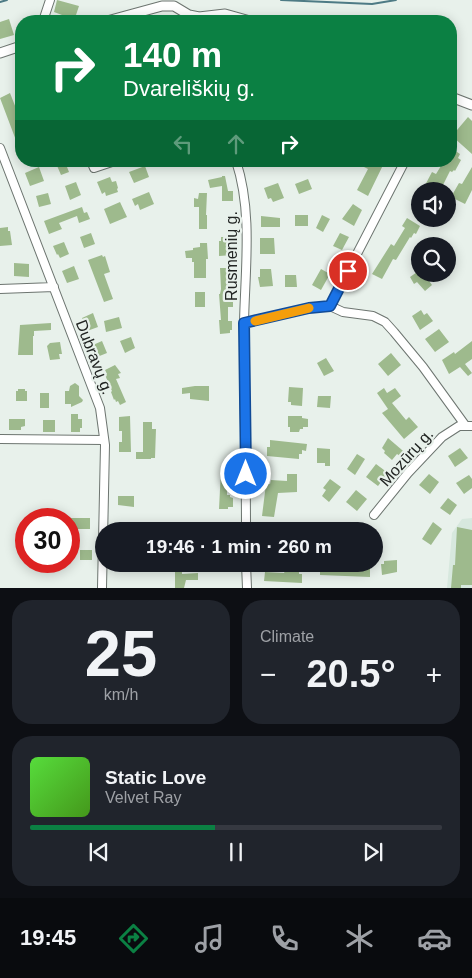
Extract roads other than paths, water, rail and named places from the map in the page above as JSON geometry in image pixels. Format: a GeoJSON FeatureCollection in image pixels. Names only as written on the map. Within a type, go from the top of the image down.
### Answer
{"type":"FeatureCollection","features":[{"type":"Feature","properties":{"kind":"street"},"geometry":{"type":"LineString","coordinates":[[45,15],[50,0]]}},
{"type":"Feature","properties":{"kind":"street"},"geometry":{"type":"LineString","coordinates":[[129,15],[162,6],[174,6],[184,15]]}},
{"type":"Feature","properties":{"kind":"street"},"geometry":{"type":"LineString","coordinates":[[0,53],[15,48]]}},
{"type":"Feature","properties":{"kind":"street"},"geometry":{"type":"LineString","coordinates":[[457,99],[472,105]]}},
{"type":"Feature","properties":{"kind":"street","name":"Dubravų g."},"geometry":{"type":"LineString","coordinates":[[0,148],[100,408],[104,440],[102,588]]}},
{"type":"Feature","properties":{"kind":"street","name":"Rusmenių g."},"geometry":{"type":"LineString","coordinates":[[238,167],[242,178],[246,218],[244,323],[246,522]]}},
{"type":"Feature","properties":{"kind":"street"},"geometry":{"type":"LineString","coordinates":[[330,306],[402,167]]}},
{"type":"Feature","properties":{"kind":"street"},"geometry":{"type":"LineString","coordinates":[[0,289],[54,288]]}},
{"type":"Feature","properties":{"kind":"street"},"geometry":{"type":"LineString","coordinates":[[244,323],[309,308],[330,306],[343,312],[373,316],[384,322],[423,367],[469,426]]}},
{"type":"Feature","properties":{"kind":"street","name":"Mozūrų g."},"geometry":{"type":"LineString","coordinates":[[374,515],[435,444],[452,430],[469,426]]}},
{"type":"Feature","properties":{"kind":"street"},"geometry":{"type":"LineString","coordinates":[[0,439],[104,440]]}},
{"type":"Feature","properties":{"kind":"street"},"geometry":{"type":"LineString","coordinates":[[246,572],[247,588]]}},
{"type":"Feature","properties":{"kind":"waterway"},"geometry":{"type":"LineString","coordinates":[[0,2],[7,0]]}},
{"type":"Feature","properties":{"kind":"waterway"},"geometry":{"type":"LineString","coordinates":[[281,0],[372,4],[396,0]]}}]}
